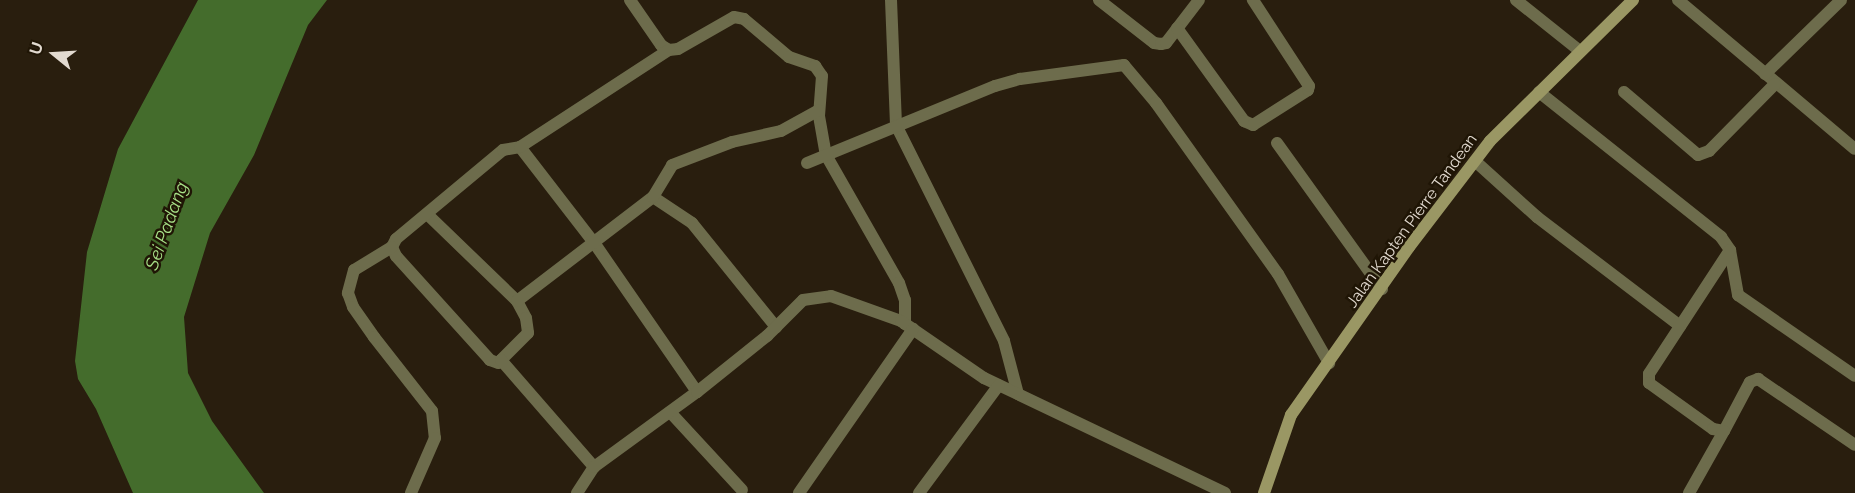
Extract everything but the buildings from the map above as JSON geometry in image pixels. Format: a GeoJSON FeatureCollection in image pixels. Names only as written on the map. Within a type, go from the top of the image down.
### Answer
{"type":"FeatureCollection","features":[{"type":"Feature","properties":{"kind":"main road","name":"Jalan Kapten Pierre Tandean"},"geometry":{"type":"LineString","coordinates":[[1264,493],[1291,415],[1474,161],[1539,92],[1633,0]]}},
{"type":"Feature","properties":{"kind":"street"},"geometry":{"type":"LineString","coordinates":[[630,0],[661,45],[669,50],[678,50],[734,16],[744,19],[789,57],[815,66],[822,76],[819,110],[826,155],[899,283],[905,300],[909,326],[799,493]]}},
{"type":"Feature","properties":{"kind":"street"},"geometry":{"type":"LineString","coordinates":[[891,0],[896,125],[1004,341],[1018,394]]}},
{"type":"Feature","properties":{"kind":"street"},"geometry":{"type":"LineString","coordinates":[[1099,0],[1154,43],[1166,43],[1199,0]]}},
{"type":"Feature","properties":{"kind":"street"},"geometry":{"type":"LineString","coordinates":[[1177,28],[1244,121],[1253,125],[1308,90],[1308,86],[1253,0]]}},
{"type":"Feature","properties":{"kind":"street"},"geometry":{"type":"LineString","coordinates":[[1516,0],[1580,51]]}},
{"type":"Feature","properties":{"kind":"street"},"geometry":{"type":"LineString","coordinates":[[1678,0],[1855,150]]}},
{"type":"Feature","properties":{"kind":"street"},"geometry":{"type":"LineString","coordinates":[[1765,74],[1841,0]]}},
{"type":"Feature","properties":{"kind":"street"},"geometry":{"type":"LineString","coordinates":[[411,493],[435,438],[432,411],[369,329],[348,292],[354,270],[392,247],[396,239],[503,150],[520,147],[669,50]]}},
{"type":"Feature","properties":{"kind":"street"},"geometry":{"type":"LineString","coordinates":[[807,163],[896,125],[1020,79],[1124,64],[1156,103],[1278,274],[1329,363]]}},
{"type":"Feature","properties":{"kind":"street"},"geometry":{"type":"LineString","coordinates":[[1623,92],[1698,155],[1709,151],[1775,84]]}},
{"type":"Feature","properties":{"kind":"street"},"geometry":{"type":"LineString","coordinates":[[1539,92],[1698,215],[1730,250],[1738,295],[1855,376]]}},
{"type":"Feature","properties":{"kind":"street"},"geometry":{"type":"LineString","coordinates":[[517,301],[595,244],[653,197],[664,173],[672,165],[732,142],[781,131],[819,110]]}},
{"type":"Feature","properties":{"kind":"street"},"geometry":{"type":"LineString","coordinates":[[1277,143],[1382,289]]}},
{"type":"Feature","properties":{"kind":"street"},"geometry":{"type":"LineString","coordinates":[[520,147],[595,244],[697,392]]}},
{"type":"Feature","properties":{"kind":"street"},"geometry":{"type":"LineString","coordinates":[[1474,161],[1538,217],[1680,326]]}},
{"type":"Feature","properties":{"kind":"street"},"geometry":{"type":"LineString","coordinates":[[653,197],[692,223],[776,327]]}},
{"type":"Feature","properties":{"kind":"street"},"geometry":{"type":"LineString","coordinates":[[392,247],[490,360],[501,360],[528,333],[529,324],[517,301],[427,214]]}},
{"type":"Feature","properties":{"kind":"street"},"geometry":{"type":"LineString","coordinates":[[1724,430],[1713,429],[1649,383],[1649,374],[1730,250]]}},
{"type":"Feature","properties":{"kind":"street"},"geometry":{"type":"LineString","coordinates":[[577,493],[594,467],[697,392],[776,327],[803,300],[831,296],[862,304],[909,326],[999,385],[1225,493]]}},
{"type":"Feature","properties":{"kind":"street"},"geometry":{"type":"LineString","coordinates":[[501,360],[594,467]]}},
{"type":"Feature","properties":{"kind":"street"},"geometry":{"type":"LineString","coordinates":[[1689,493],[1750,382],[1758,379],[1855,445]]}},
{"type":"Feature","properties":{"kind":"street"},"geometry":{"type":"LineString","coordinates":[[919,493],[999,385]]}},
{"type":"Feature","properties":{"kind":"street"},"geometry":{"type":"LineString","coordinates":[[670,412],[742,490]]}},
{"type":"Feature","properties":{"kind":"water","name":"Sei Padang"},"geometry":{"type":"Polygon","coordinates":[[[198,0],[327,0],[308,25],[254,155],[210,233],[184,317],[188,373],[212,421],[264,493],[133,493],[96,409],[78,379],[75,361],[87,252],[118,149],[198,0]]]}}]}
